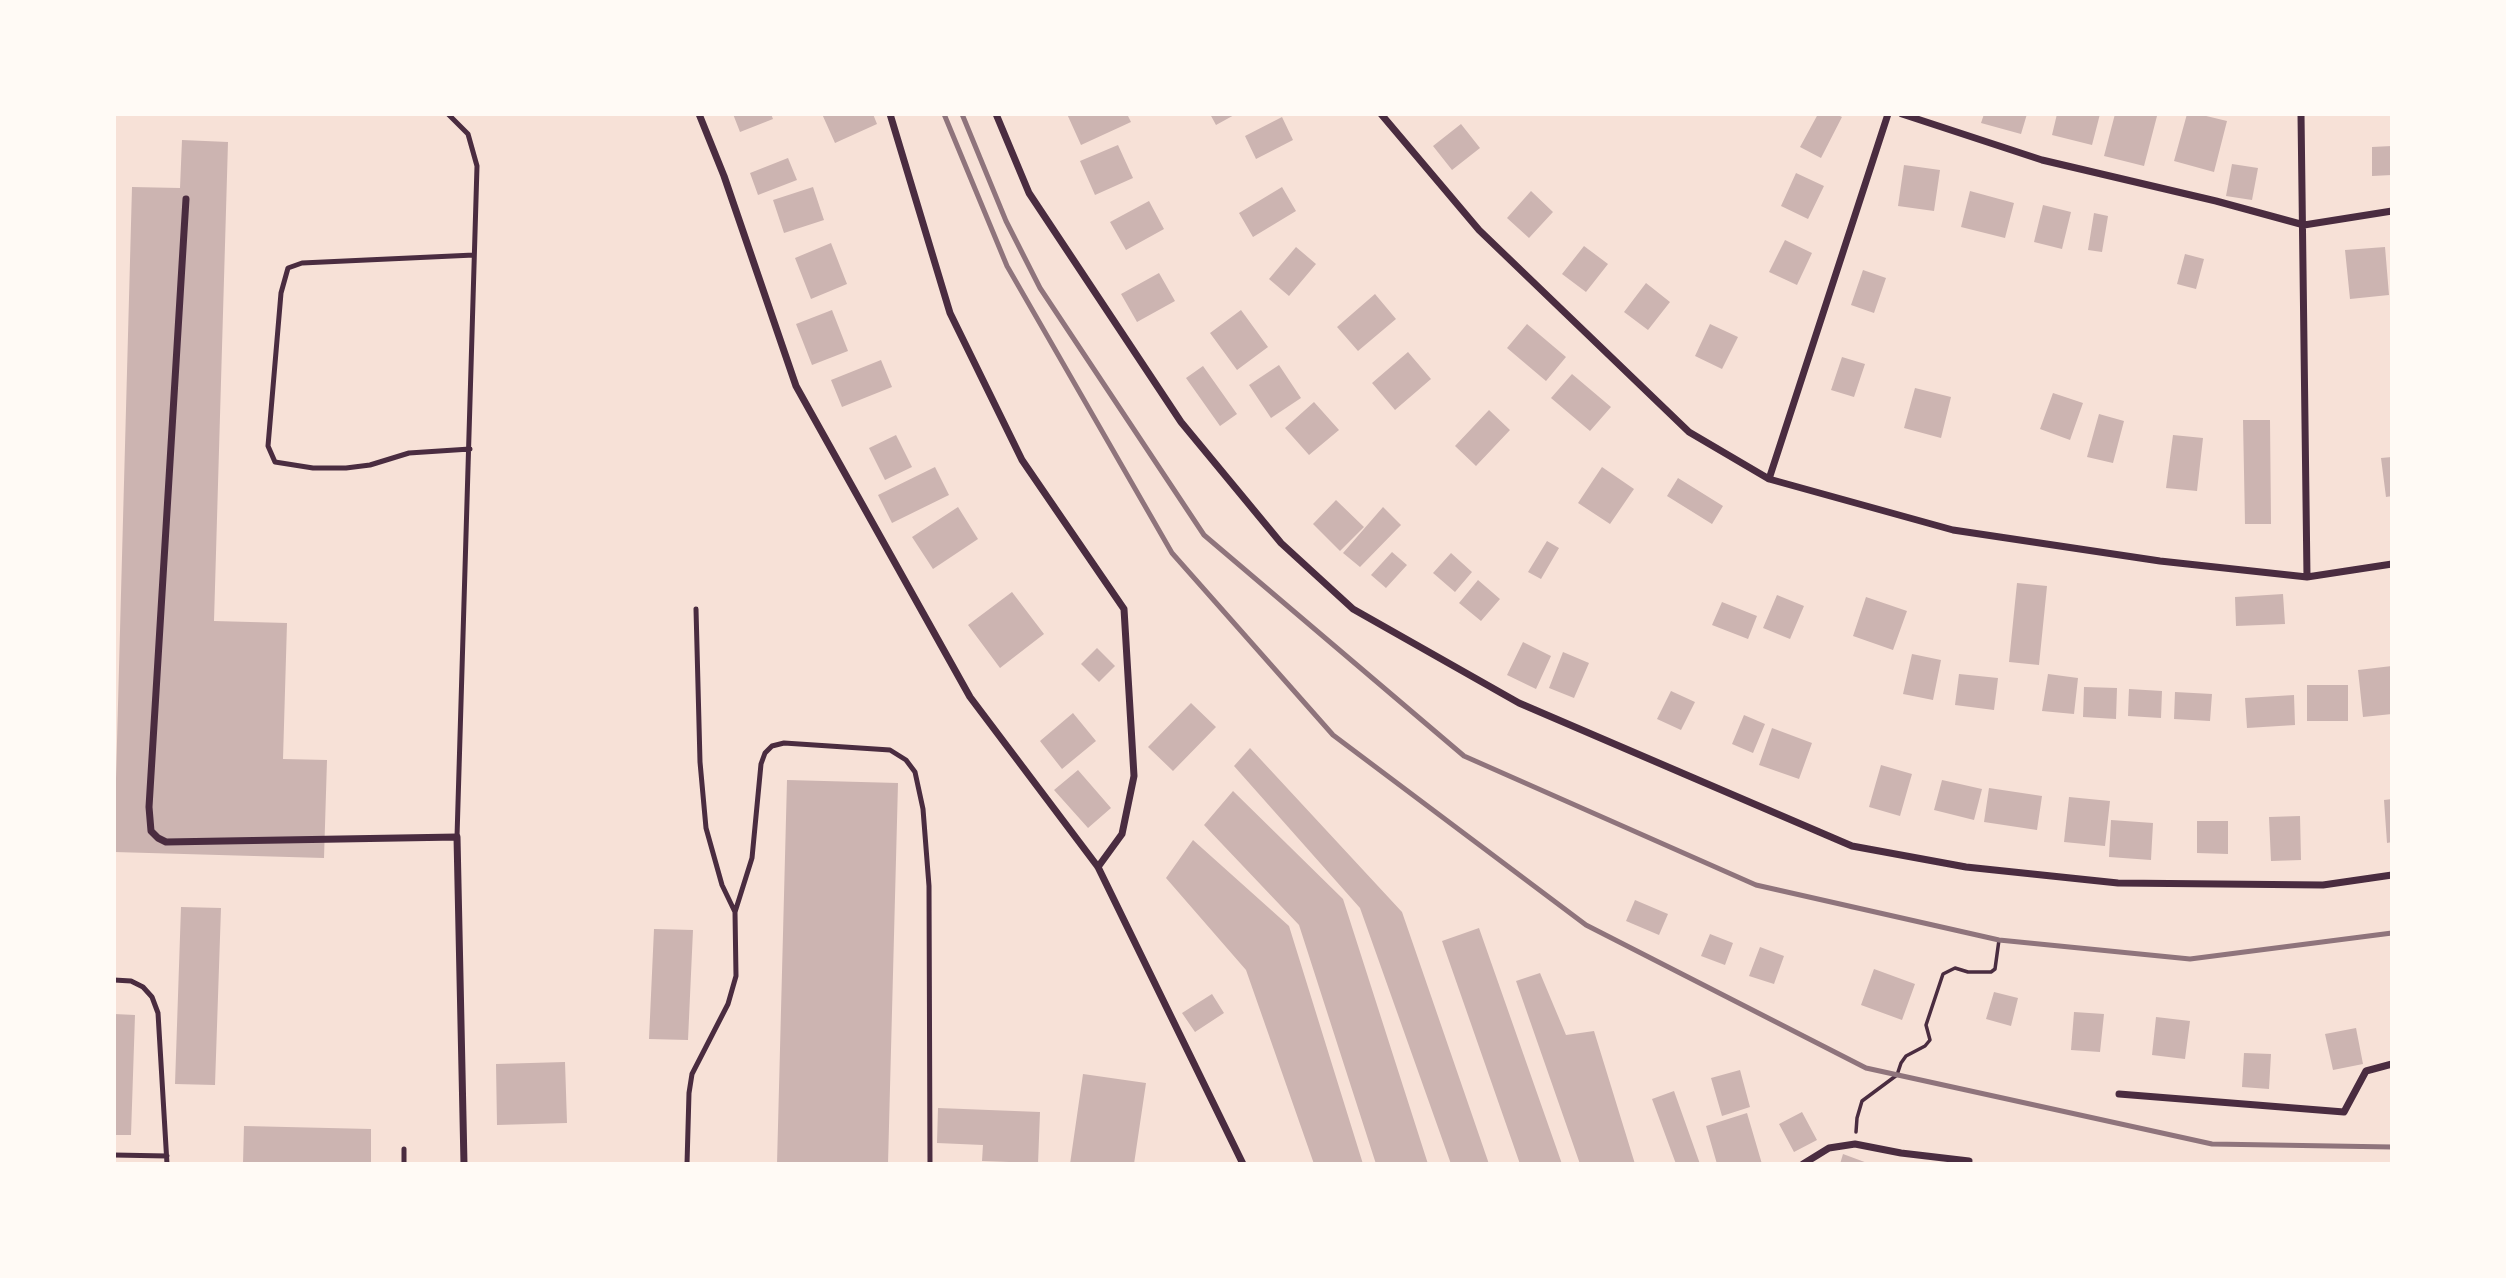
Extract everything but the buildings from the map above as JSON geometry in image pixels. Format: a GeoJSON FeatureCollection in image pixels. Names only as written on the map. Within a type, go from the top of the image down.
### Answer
{"type":"FeatureCollection","features":[{"type":"Feature","properties":{"kind":"street"},"geometry":{"type":"LineString","coordinates":[[699,114],[724,176],[796,386],[970,697],[1098,867],[1243,1164]]}},
{"type":"Feature","properties":{"kind":"street"},"geometry":{"type":"LineString","coordinates":[[890,114],[950,313],[1022,460],[1124,609],[1134,776],[1122,834],[1098,867]]}},
{"type":"Feature","properties":{"kind":"street"},"geometry":{"type":"LineString","coordinates":[[996,114],[1029,193],[1150,376],[1181,422],[1281,543],[1353,609],[1519,703],[1852,846],[1966,867],[2118,883],[2323,885],[2392,875]]}},
{"type":"Feature","properties":{"kind":"street"},"geometry":{"type":"LineString","coordinates":[[1381,114],[1479,230],[1689,432],[1769,479],[1953,530],[2160,561],[2307,577],[2392,564]]}},
{"type":"Feature","properties":{"kind":"street"},"geometry":{"type":"LineString","coordinates":[[1769,479],[1888,114]]}},
{"type":"Feature","properties":{"kind":"street"},"geometry":{"type":"LineString","coordinates":[[1902,114],[2042,160],[2216,201],[2304,225],[2392,211]]}},
{"type":"Feature","properties":{"kind":"street"},"geometry":{"type":"LineString","coordinates":[[2301,114],[2307,577]]}},
{"type":"Feature","properties":{"kind":"street"},"geometry":{"type":"LineString","coordinates":[[186,199],[149,807],[151,831],[166,842],[457,837],[464,1164]]}},
{"type":"Feature","properties":{"kind":"street"},"geometry":{"type":"LineString","coordinates":[[2119,1094],[2344,1112],[2366,1071],[2392,1064]]}},
{"type":"Feature","properties":{"kind":"street"},"geometry":{"type":"LineString","coordinates":[[1803,1164],[1829,1148],[1855,1144],[1901,1153],[1969,1161]]}},
{"type":"Feature","properties":{"kind":"lane"},"geometry":{"type":"LineString","coordinates":[[448,114],[468,134],[477,166],[457,837]]}},
{"type":"Feature","properties":{"kind":"lane"},"geometry":{"type":"LineString","coordinates":[[470,449],[409,453],[370,465],[346,468],[313,468],[275,462],[268,446],[281,293],[288,268],[302,263],[474,255]]}},
{"type":"Feature","properties":{"kind":"lane"},"geometry":{"type":"LineString","coordinates":[[696,610],[700,762],[706,828],[722,885],[735,912]]}},
{"type":"Feature","properties":{"kind":"lane"},"geometry":{"type":"LineString","coordinates":[[687,1164],[692,1074],[728,1004],[736,976],[735,912],[752,858],[761,764],[765,753],[772,746],[784,743],[890,750],[906,760],[915,772],[923,809],[929,886],[930,1164]]}},
{"type":"Feature","properties":{"kind":"lane"},"geometry":{"type":"LineString","coordinates":[[114,980],[131,981],[143,987],[152,997],[158,1013],[167,1164]]}},
{"type":"Feature","properties":{"kind":"lane"},"geometry":{"type":"LineString","coordinates":[[404,1149],[404,1164]]}},
{"type":"Feature","properties":{"kind":"lane"},"geometry":{"type":"LineString","coordinates":[[114,1155],[167,1156]]}},
{"type":"Feature","properties":{"kind":"path"},"geometry":{"type":"LineString","coordinates":[[1855,1144],[1857,1118],[1862,1101],[1897,1075],[1906,1056],[1917,1052],[1930,1041],[1926,1025],[1943,974],[1955,968],[1968,972],[1991,972],[1995,969],[1998,940]]}},
{"type":"Feature","properties":{"kind":"railway"},"geometry":{"type":"LineString","coordinates":[[944,114],[1007,266],[1172,553],[1333,735],[1586,925],[1866,1068],[2212,1144],[2392,1147]]}},
{"type":"Feature","properties":{"kind":"railway"},"geometry":{"type":"LineString","coordinates":[[962,114],[1006,221],[1040,288],[1204,535],[1464,756],[1756,885],[1999,940],[2190,959],[2392,933]]}}]}
